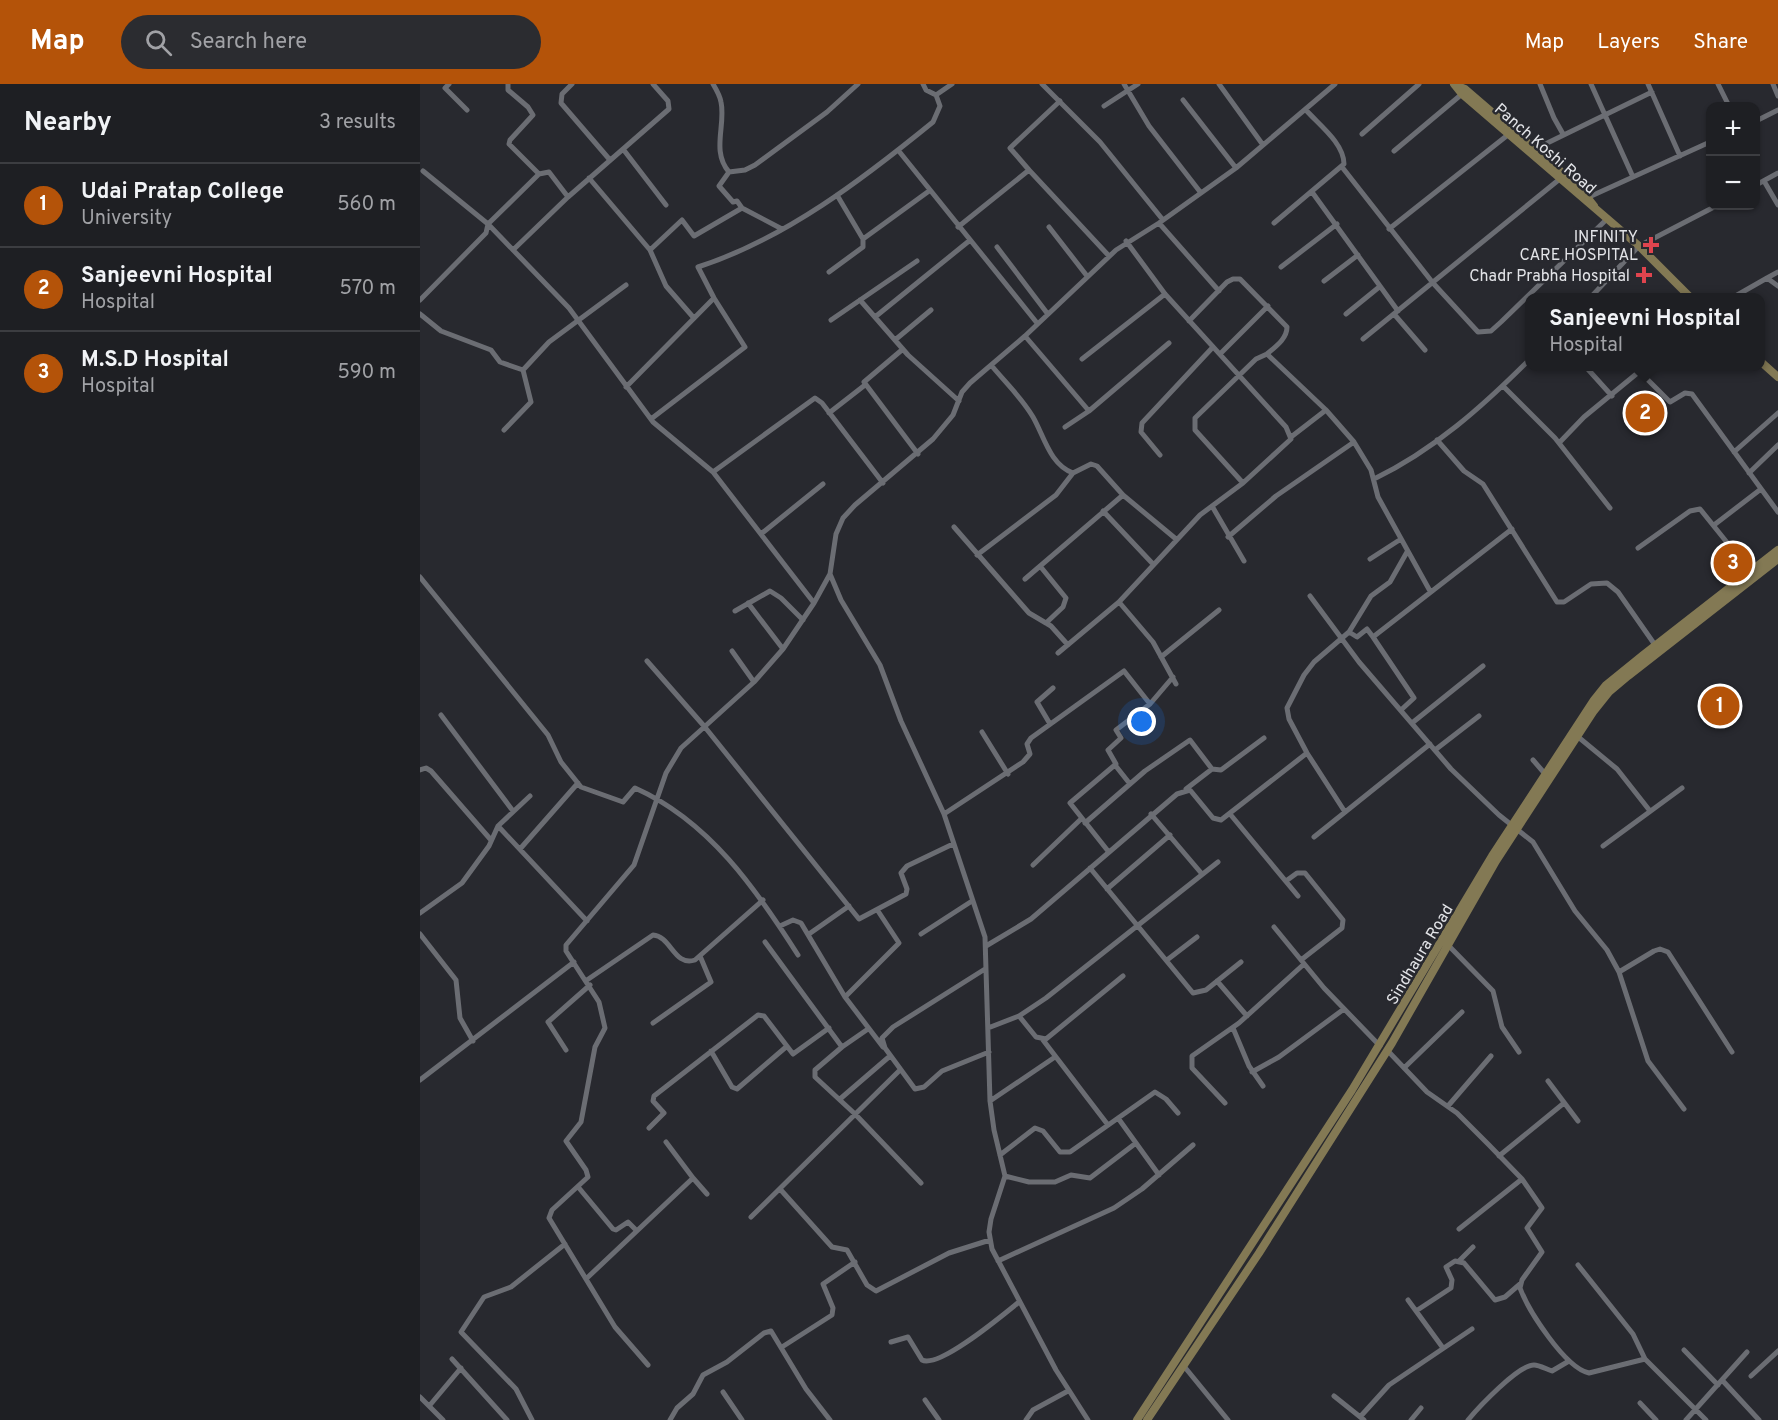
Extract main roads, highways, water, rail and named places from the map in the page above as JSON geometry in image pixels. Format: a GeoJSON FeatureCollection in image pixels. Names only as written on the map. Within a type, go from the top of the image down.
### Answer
{"type":"FeatureCollection","features":[{"type":"Feature","properties":{"kind":"place","name":"INFINITY CARE HOSPITAL"},"geometry":{"type":"Point","coordinates":[1651,245]}},
{"type":"Feature","properties":{"kind":"place","name":"Chadr Prabha Hospital"},"geometry":{"type":"Point","coordinates":[1644,275]}},
{"type":"Feature","properties":{"kind":"place","name":"Sanjeevni Hospital"},"geometry":{"type":"Point","coordinates":[1645,413]}},
{"type":"Feature","properties":{"kind":"place","name":"M.S.D Hospital"},"geometry":{"type":"Point","coordinates":[1733,563]}},
{"type":"Feature","properties":{"kind":"place","name":"Udai Pratap College"},"geometry":{"type":"Point","coordinates":[1720,706]}}]}
